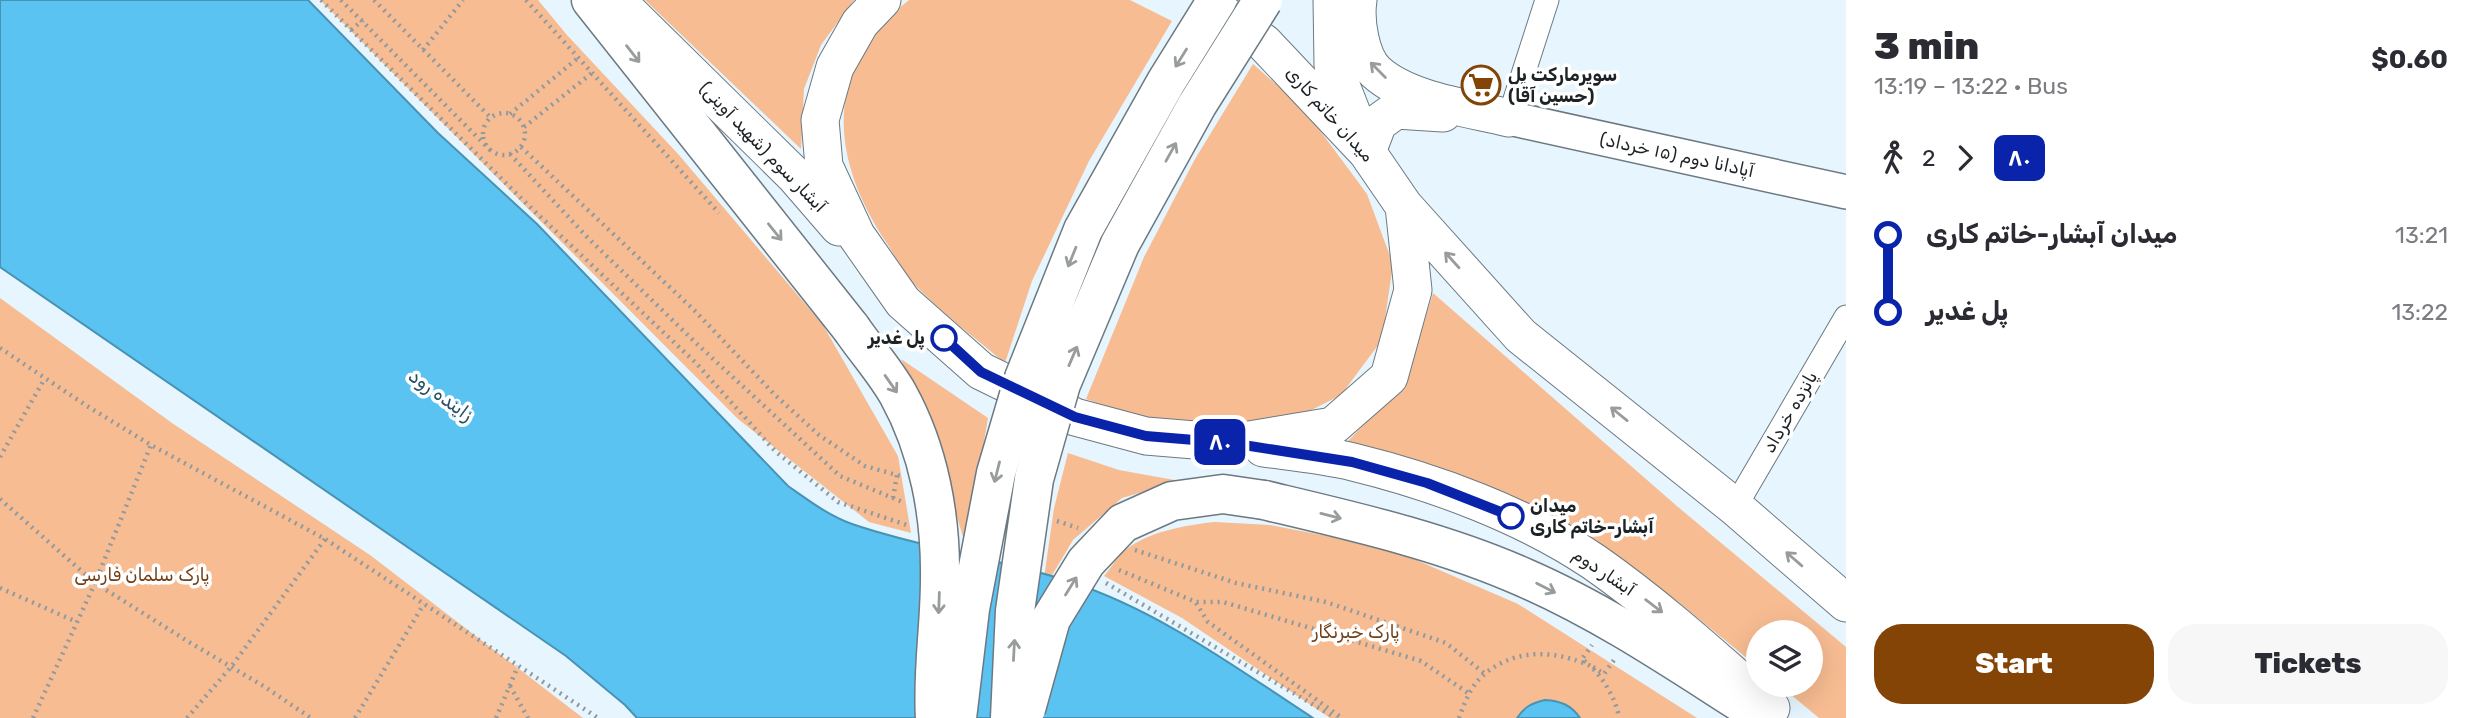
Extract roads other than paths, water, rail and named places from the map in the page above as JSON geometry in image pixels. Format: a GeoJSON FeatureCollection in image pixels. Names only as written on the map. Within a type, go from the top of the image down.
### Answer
{"type":"FeatureCollection","features":[{"type":"Feature","properties":{"kind":"highway"},"geometry":{"type":"LineString","coordinates":[[591,0],[851,328],[898,394],[925,461],[938,526],[940,578],[933,689],[935,718]]}},
{"type":"Feature","properties":{"kind":"highway"},"geometry":{"type":"LineString","coordinates":[[957,718],[970,608],[996,473],[1024,377],[1083,230],[1166,82],[1217,0]]}},
{"type":"Feature","properties":{"kind":"highway"},"geometry":{"type":"LineString","coordinates":[[1010,718],[1015,611],[1034,479],[1061,383],[1120,244],[1197,105],[1263,0]]}},
{"type":"Feature","properties":{"kind":"highway"},"geometry":{"type":"LineString","coordinates":[[1024,718],[1051,619],[1086,562],[1123,523],[1172,500],[1223,494],[1264,500],[1426,541],[1525,578],[1622,627],[1765,718]]}},
{"type":"Feature","properties":{"kind":"main road","name":"آبشار سوم (شهید آوینی)"},"geometry":{"type":"LineString","coordinates":[[615,0],[794,175],[903,302]]}},
{"type":"Feature","properties":{"kind":"main road","name":"میدان خاتم کاری"},"geometry":{"type":"LineString","coordinates":[[882,0],[860,23],[835,66],[820,120],[824,166],[856,235],[903,302],[981,372],[1075,417],[1146,436],[1231,443],[1333,426],[1389,377],[1413,290],[1404,206],[1367,152],[1264,43],[1203,0]]}},
{"type":"Feature","properties":{"kind":"main road"},"geometry":{"type":"LineString","coordinates":[[1332,0],[1333,65],[1367,152]]}},
{"type":"Feature","properties":{"kind":"main road"},"geometry":{"type":"LineString","coordinates":[[1358,0],[1356,11],[1361,44],[1375,71],[1416,96],[1509,118]]}},
{"type":"Feature","properties":{"kind":"main road"},"geometry":{"type":"LineString","coordinates":[[1367,152],[1378,123],[1396,110],[1509,118]]}},
{"type":"Feature","properties":{"kind":"main road","name":"آپادانا دوم (۱۵ خرداد)"},"geometry":{"type":"LineString","coordinates":[[1509,118],[1846,192]]}},
{"type":"Feature","properties":{"kind":"main road"},"geometry":{"type":"LineString","coordinates":[[1404,206],[1521,336],[1735,507],[1846,603]]}},
{"type":"Feature","properties":{"kind":"main road","name":"آبشار دوم"},"geometry":{"type":"LineString","coordinates":[[1231,443],[1352,462],[1427,483],[1511,516],[1591,561],[1661,611],[1782,718]]}},
{"type":"Feature","properties":{"kind":"street"},"geometry":{"type":"LineString","coordinates":[[1509,118],[1547,0]]}},
{"type":"Feature","properties":{"kind":"street","name":"پانزده خرداد"},"geometry":{"type":"LineString","coordinates":[[1735,507],[1846,317]]}},
{"type":"Feature","properties":{"kind":"water","name":"زاینده رود"},"geometry":{"type":"Polygon","coordinates":[[[0,0],[308,0],[438,133],[537,224],[788,486],[843,521],[905,540],[1068,581],[1133,607],[1195,641],[1313,718],[637,718],[566,656],[0,267],[0,0]]]}},
{"type":"Feature","properties":{"kind":"water"},"geometry":{"type":"Polygon","coordinates":[[[1545,700],[1565,704],[1580,718],[1517,718],[1529,706],[1545,700]]]}},
{"type":"Feature","properties":{"kind":"place","name":"سوپرمارکت پل (حسین آقا)"},"geometry":{"type":"Point","coordinates":[1481,85]}},
{"type":"Feature","properties":{"kind":"place","name":"پل غدیر"},"geometry":{"type":"Point","coordinates":[944,338]}},
{"type":"Feature","properties":{"kind":"place","name":"میدان آبشار-خاتم کاری"},"geometry":{"type":"Point","coordinates":[1511,516]}},
{"type":"Feature","properties":{"kind":"park label","name":"پارک سلمان فارسی"},"geometry":{"type":"Point","coordinates":[142,575]}},
{"type":"Feature","properties":{"kind":"park label","name":"پارک خبرنگار"},"geometry":{"type":"Point","coordinates":[1356,632]}}]}
